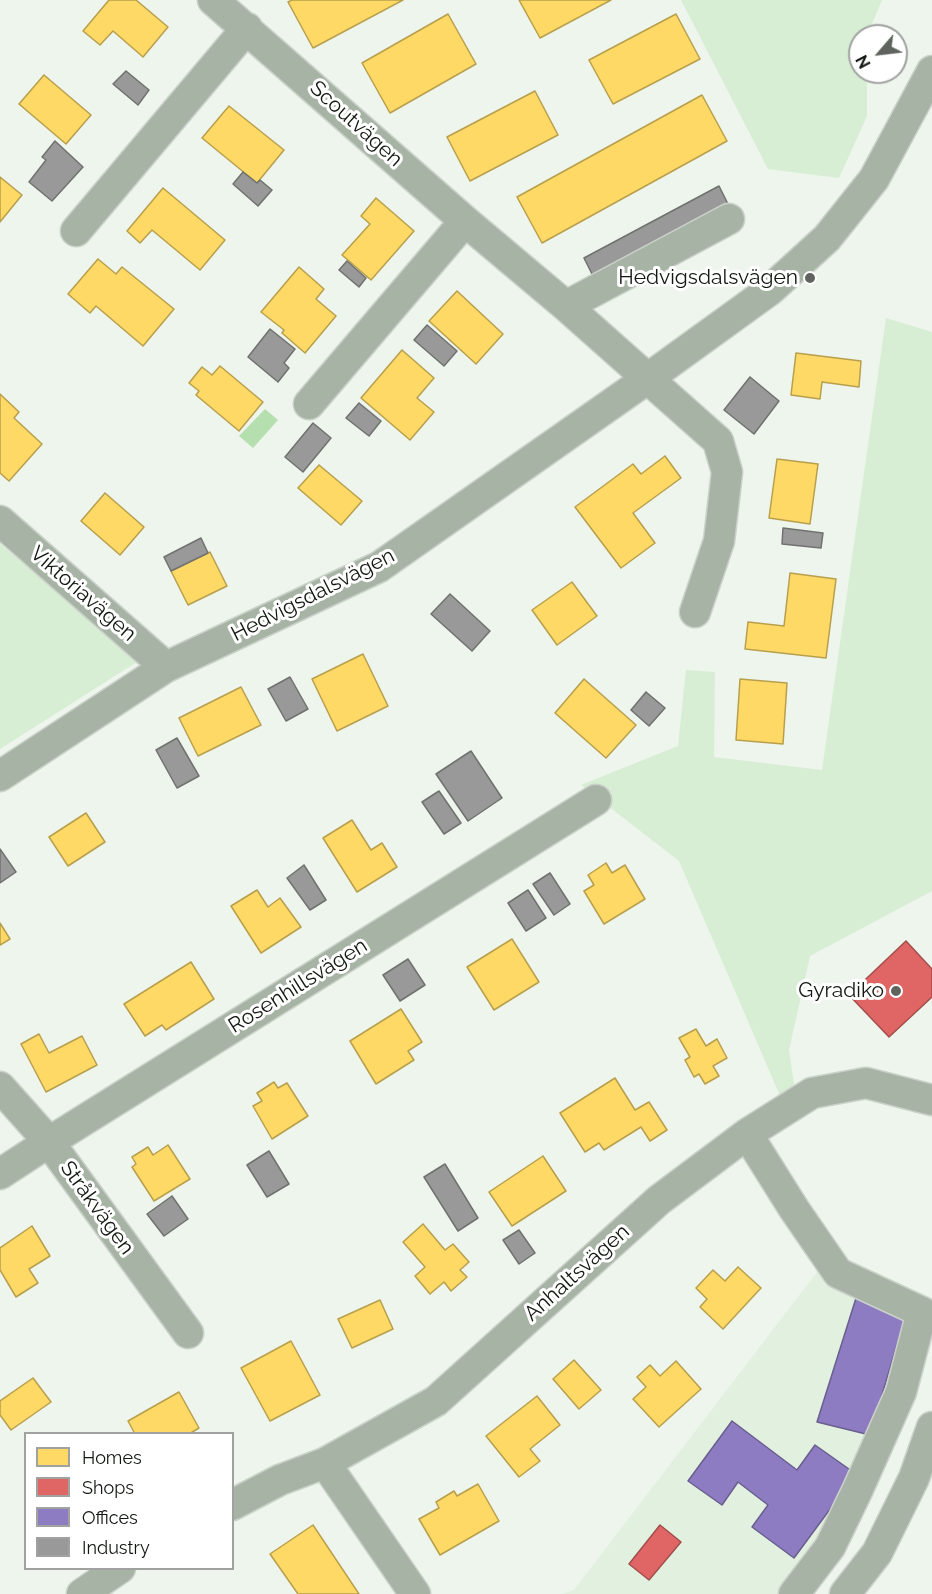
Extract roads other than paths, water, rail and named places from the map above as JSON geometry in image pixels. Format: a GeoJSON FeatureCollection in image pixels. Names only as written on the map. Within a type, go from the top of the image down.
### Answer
{"type":"FeatureCollection","features":[{"type":"Feature","properties":{"kind":"street","name":"Scoutvägen"},"geometry":{"type":"LineString","coordinates":[[213,0],[647,379]]}},
{"type":"Feature","properties":{"kind":"street"},"geometry":{"type":"LineString","coordinates":[[76,231],[247,28]]}},
{"type":"Feature","properties":{"kind":"street","name":"Hedvigsdalsvägen"},"geometry":{"type":"LineString","coordinates":[[0,776],[166,667],[379,567],[770,290],[827,238],[874,178],[929,86]]}},
{"type":"Feature","properties":{"kind":"street"},"geometry":{"type":"LineString","coordinates":[[566,306],[729,219]]}},
{"type":"Feature","properties":{"kind":"street"},"geometry":{"type":"LineString","coordinates":[[309,404],[465,221]]}},
{"type":"Feature","properties":{"kind":"street"},"geometry":{"type":"LineString","coordinates":[[647,379],[718,441],[727,472],[719,542],[695,612]]}},
{"type":"Feature","properties":{"kind":"street","name":"Viktoriavägen"},"geometry":{"type":"LineString","coordinates":[[0,521],[166,667]]}},
{"type":"Feature","properties":{"kind":"street","name":"Rosenhillsvägen"},"geometry":{"type":"LineString","coordinates":[[0,1174],[596,800]]}},
{"type":"Feature","properties":{"kind":"street","name":"Anhaltsvägen"},"geometry":{"type":"LineString","coordinates":[[234,1504],[280,1480],[325,1463],[436,1401],[659,1200],[747,1134],[812,1093],[866,1083],[932,1100]]}},
{"type":"Feature","properties":{"kind":"street","name":"Stråkvägen"},"geometry":{"type":"LineString","coordinates":[[0,1087],[49,1142],[188,1333]]}},
{"type":"Feature","properties":{"kind":"street"},"geometry":{"type":"LineString","coordinates":[[747,1134],[838,1273],[922,1311],[901,1392],[858,1489],[830,1547],[794,1594]]}},
{"type":"Feature","properties":{"kind":"street"},"geometry":{"type":"LineString","coordinates":[[845,1594],[877,1553],[914,1478],[932,1427]]}},
{"type":"Feature","properties":{"kind":"street"},"geometry":{"type":"LineString","coordinates":[[325,1463],[415,1594]]}},
{"type":"Feature","properties":{"kind":"street"},"geometry":{"type":"LineString","coordinates":[[82,1594],[118,1570]]}},
{"type":"Feature","properties":{"kind":"place","name":"Hedvigsdalsvägen"},"geometry":{"type":"Point","coordinates":[810,278]}},
{"type":"Feature","properties":{"kind":"place","name":"Gyradiko"},"geometry":{"type":"Point","coordinates":[896,991]}}]}
